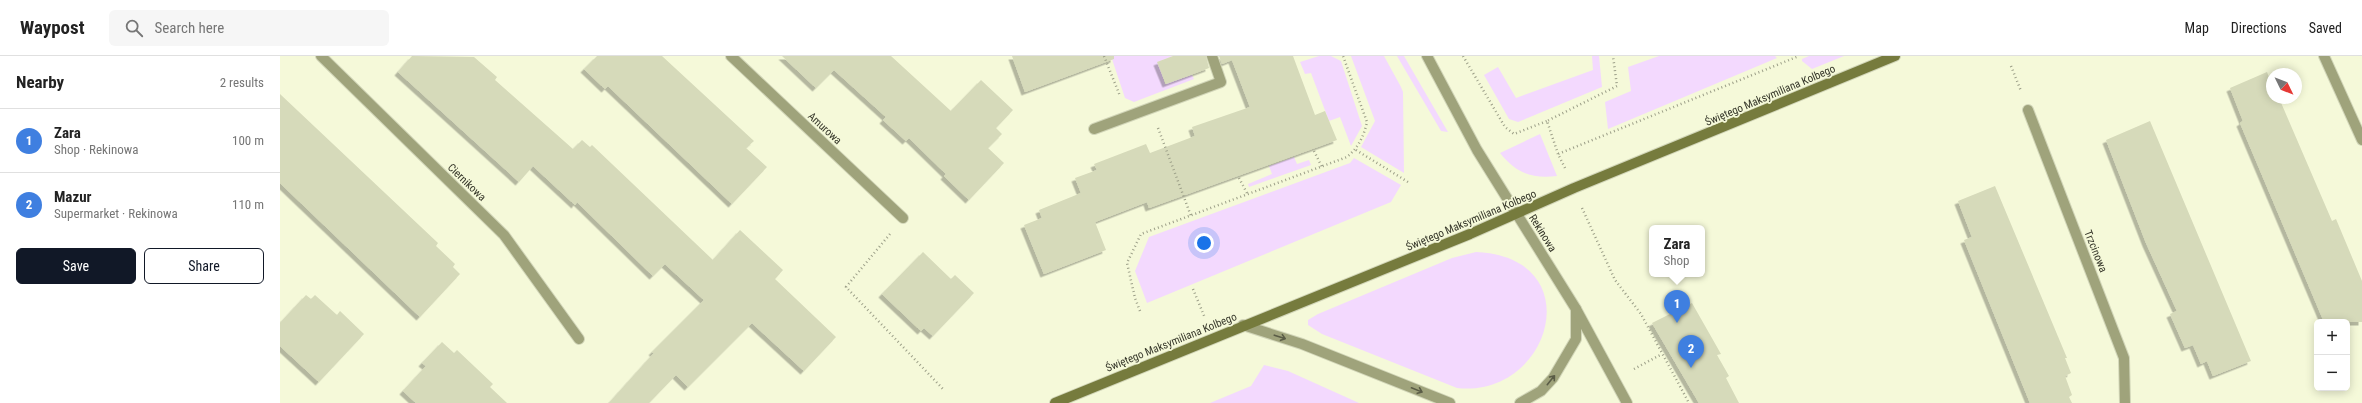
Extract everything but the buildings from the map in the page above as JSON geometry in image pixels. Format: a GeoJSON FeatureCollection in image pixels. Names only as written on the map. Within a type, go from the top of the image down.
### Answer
{"type":"FeatureCollection","features":[{"type":"Feature","properties":{"kind":"main road","name":"Świętego Maksymiliana Kolbego"},"geometry":{"type":"LineString","coordinates":[[1055,403],[1517,214],[1574,188],[1895,56]]}},
{"type":"Feature","properties":{"kind":"street","name":"Ciernikowa"},"geometry":{"type":"LineString","coordinates":[[321,56],[504,234],[579,339]]}},
{"type":"Feature","properties":{"kind":"street","name":"Amurowa"},"geometry":{"type":"LineString","coordinates":[[731,56],[903,218]]}},
{"type":"Feature","properties":{"kind":"street"},"geometry":{"type":"LineString","coordinates":[[1094,129],[1221,82],[1212,56]]}},
{"type":"Feature","properties":{"kind":"street","name":"Rekinowa"},"geometry":{"type":"LineString","coordinates":[[1427,56],[1477,150],[1576,310],[1627,403]]}},
{"type":"Feature","properties":{"kind":"street"},"geometry":{"type":"LineString","coordinates":[[2324,56],[2362,140]]}},
{"type":"Feature","properties":{"kind":"street","name":"Trzcinowa"},"geometry":{"type":"LineString","coordinates":[[2028,110],[2124,358],[2125,403]]}},
{"type":"Feature","properties":{"kind":"street"},"geometry":{"type":"LineString","coordinates":[[1520,403],[1541,391],[1553,378],[1576,339],[1576,310]]}},
{"type":"Feature","properties":{"kind":"street"},"geometry":{"type":"LineString","coordinates":[[1243,325],[1302,344],[1450,403]]}},
{"type":"Feature","properties":{"kind":"path"},"geometry":{"type":"LineString","coordinates":[[1104,56],[1128,117]]}},
{"type":"Feature","properties":{"kind":"path"},"geometry":{"type":"LineString","coordinates":[[1140,311],[1135,298],[1127,263],[1141,234],[1348,157],[1356,150],[1365,131],[1367,122],[1343,56]]}},
{"type":"Feature","properties":{"kind":"path"},"geometry":{"type":"LineString","coordinates":[[1463,56],[1505,127],[1514,134],[1547,121],[1617,86],[1613,56]]}},
{"type":"Feature","properties":{"kind":"path"},"geometry":{"type":"LineString","coordinates":[[1558,154],[1799,56]]}},
{"type":"Feature","properties":{"kind":"path"},"geometry":{"type":"LineString","coordinates":[[1151,109],[1191,216]]}},
{"type":"Feature","properties":{"kind":"path"},"geometry":{"type":"LineString","coordinates":[[1547,121],[1558,154],[1615,280],[1641,314],[1689,403]]}},
{"type":"Feature","properties":{"kind":"path"},"geometry":{"type":"LineString","coordinates":[[1356,150],[1408,182]]}},
{"type":"Feature","properties":{"kind":"path"},"geometry":{"type":"LineString","coordinates":[[1314,151],[1322,166]]}},
{"type":"Feature","properties":{"kind":"path"},"geometry":{"type":"LineString","coordinates":[[1239,178],[1248,195]]}},
{"type":"Feature","properties":{"kind":"path"},"geometry":{"type":"LineString","coordinates":[[903,218],[846,287],[943,389]]}},
{"type":"Feature","properties":{"kind":"path"},"geometry":{"type":"LineString","coordinates":[[1193,289],[1207,322]]}},
{"type":"Feature","properties":{"kind":"path"},"geometry":{"type":"LineString","coordinates":[[1632,370],[1662,354]]}},
{"type":"Feature","properties":{"kind":"shaded area"},"geometry":{"type":"Polygon","coordinates":[[[1111,56],[1173,56],[1158,62],[1165,84],[1192,75],[1194,79],[1134,102],[1125,98],[1111,56]]]}},
{"type":"Feature","properties":{"kind":"shaded area"},"geometry":{"type":"Polygon","coordinates":[[[1319,56],[1331,56],[1341,61],[1362,126],[1351,146],[1340,117],[1329,121],[1311,73],[1305,74],[1300,62],[1319,56]]]}},
{"type":"Feature","properties":{"kind":"shaded area"},"geometry":{"type":"Polygon","coordinates":[[[1351,56],[1384,56],[1401,87],[1403,92],[1404,173],[1361,147],[1375,121],[1351,56]]]}},
{"type":"Feature","properties":{"kind":"shaded area"},"geometry":{"type":"Polygon","coordinates":[[[1397,56],[1404,56],[1448,132],[1441,131],[1397,56]]]}},
{"type":"Feature","properties":{"kind":"shaded area"},"geometry":{"type":"Polygon","coordinates":[[[1592,56],[1599,56],[1602,87],[1518,122],[1509,119],[1484,75],[1498,67],[1516,98],[1593,70],[1592,56]]]}},
{"type":"Feature","properties":{"kind":"shaded area"},"geometry":{"type":"Polygon","coordinates":[[[1659,56],[1775,56],[1777,58],[1608,129],[1605,102],[1631,91],[1628,67],[1659,56]]]}},
{"type":"Feature","properties":{"kind":"shaded area"},"geometry":{"type":"Polygon","coordinates":[[[1809,56],[1844,56],[1812,69],[1802,61],[1802,59],[1809,56]]]}},
{"type":"Feature","properties":{"kind":"shaded area"},"geometry":{"type":"Polygon","coordinates":[[[1540,134],[1557,176],[1548,177],[1525,173],[1518,170],[1500,153],[1540,134]]]}},
{"type":"Feature","properties":{"kind":"shaded area"},"geometry":{"type":"Polygon","coordinates":[[[1294,157],[1297,164],[1309,160],[1311,165],[1249,187],[1248,184],[1272,174],[1269,166],[1294,157]]]}},
{"type":"Feature","properties":{"kind":"shaded area"},"geometry":{"type":"Polygon","coordinates":[[[1354,158],[1401,185],[1391,202],[1147,303],[1135,271],[1149,237],[1350,163],[1354,158]]]}},
{"type":"Feature","properties":{"kind":"shaded area"},"geometry":{"type":"Polygon","coordinates":[[[1476,252],[1512,260],[1535,277],[1546,300],[1545,326],[1535,351],[1516,372],[1490,385],[1457,388],[1322,334],[1308,325],[1308,320],[1318,314],[1452,258],[1476,252]]]}},
{"type":"Feature","properties":{"kind":"shaded area"},"geometry":{"type":"Polygon","coordinates":[[[1264,365],[1288,371],[1359,403],[1210,403],[1251,386],[1264,365]]]}},
{"type":"Feature","properties":{"kind":"place","name":"Zara"},"geometry":{"type":"Point","coordinates":[1677,323]}},
{"type":"Feature","properties":{"kind":"place","name":"Mazur"},"geometry":{"type":"Point","coordinates":[1691,368]}}]}
